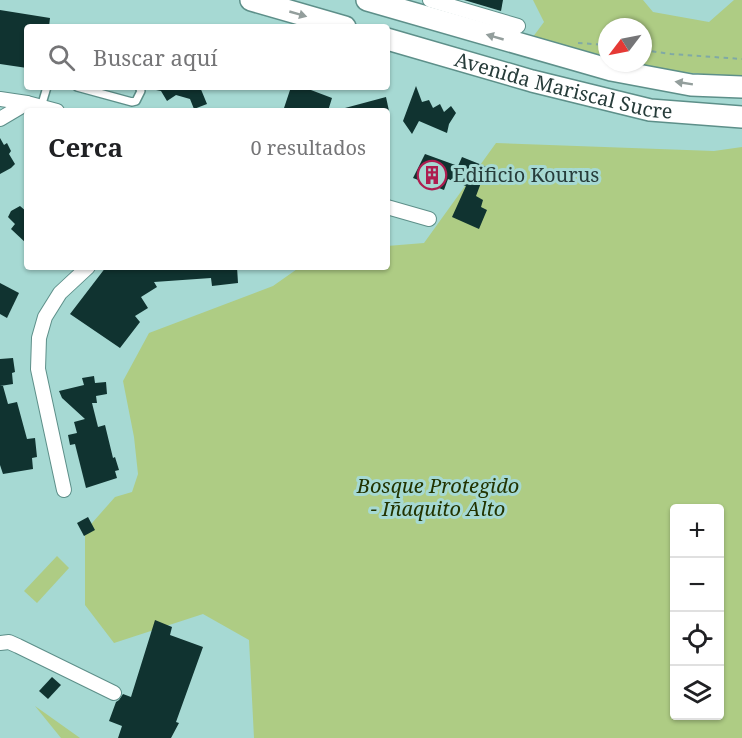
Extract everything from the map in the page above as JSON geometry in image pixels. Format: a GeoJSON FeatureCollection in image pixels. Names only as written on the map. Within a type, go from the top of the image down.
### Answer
{"type":"FeatureCollection","features":[{"type":"Feature","properties":{"kind":"main road"},"geometry":{"type":"LineString","coordinates":[[251,0],[335,24]]}},
{"type":"Feature","properties":{"kind":"main road","name":"Avenida Mariscal Sucre"},"geometry":{"type":"LineString","coordinates":[[367,0],[611,70],[691,85],[742,87]]}},
{"type":"Feature","properties":{"kind":"main road","name":"Avenida Mariscal Sucre"},"geometry":{"type":"LineString","coordinates":[[390,40],[532,81],[650,110],[742,117]]}},
{"type":"Feature","properties":{"kind":"street"},"geometry":{"type":"LineString","coordinates":[[430,0],[518,26]]}},
{"type":"Feature","properties":{"kind":"street"},"geometry":{"type":"LineString","coordinates":[[0,99],[46,108]]}},
{"type":"Feature","properties":{"kind":"street"},"geometry":{"type":"LineString","coordinates":[[27,108],[34,105]]}},
{"type":"Feature","properties":{"kind":"street"},"geometry":{"type":"LineString","coordinates":[[0,119],[24,109]]}},
{"type":"Feature","properties":{"kind":"street"},"geometry":{"type":"LineString","coordinates":[[390,208],[429,219]]}},
{"type":"Feature","properties":{"kind":"street"},"geometry":{"type":"LineString","coordinates":[[64,490],[39,374],[39,338],[45,317],[60,293],[71,280],[84,270]]}},
{"type":"Feature","properties":{"kind":"street"},"geometry":{"type":"LineString","coordinates":[[0,643],[9,642],[114,693]]}},
{"type":"Feature","properties":{"kind":"lane"},"geometry":{"type":"LineString","coordinates":[[34,105],[45,90]]}},
{"type":"Feature","properties":{"kind":"lane"},"geometry":{"type":"LineString","coordinates":[[88,90],[132,102],[139,98],[140,90]]}},
{"type":"Feature","properties":{"kind":"path"},"geometry":{"type":"LineString","coordinates":[[577,42],[598,44]]}},
{"type":"Feature","properties":{"kind":"path"},"geometry":{"type":"LineString","coordinates":[[652,51],[742,59]]}},
{"type":"Feature","properties":{"kind":"green space"},"geometry":{"type":"Polygon","coordinates":[[[533,0],[643,0],[653,12],[709,22],[734,0],[742,0],[742,78],[652,69],[652,18],[598,18],[598,62],[567,58],[527,45],[544,22],[533,0]]]}},
{"type":"Feature","properties":{"kind":"green space","name":"Bosque Protegido - Iñaquito Alto"},"geometry":{"type":"Polygon","coordinates":[[[496,143],[714,151],[742,147],[742,738],[254,738],[249,640],[203,614],[114,643],[85,605],[85,531],[115,497],[132,492],[138,474],[134,437],[123,381],[149,333],[273,286],[296,270],[390,270],[390,246],[424,243],[496,143]]]}},
{"type":"Feature","properties":{"kind":"green space"},"geometry":{"type":"Polygon","coordinates":[[[57,556],[69,568],[37,603],[24,591],[57,556]]]}},
{"type":"Feature","properties":{"kind":"green space"},"geometry":{"type":"Polygon","coordinates":[[[35,706],[80,738],[61,738],[35,706]]]}},
{"type":"Feature","properties":{"kind":"building"},"geometry":{"type":"Polygon","coordinates":[[[464,0],[503,0],[501,11],[464,0]]]}},
{"type":"Feature","properties":{"kind":"building"},"geometry":{"type":"Polygon","coordinates":[[[0,10],[50,18],[49,24],[24,24],[24,68],[0,64],[0,10]]]}},
{"type":"Feature","properties":{"kind":"building"},"geometry":{"type":"Polygon","coordinates":[[[416,86],[422,102],[429,100],[433,108],[440,104],[444,112],[451,106],[456,113],[449,124],[447,133],[419,121],[412,134],[403,121],[416,86]]]}},
{"type":"Feature","properties":{"kind":"building"},"geometry":{"type":"Polygon","coordinates":[[[156,90],[201,90],[207,104],[194,108],[190,99],[176,95],[167,101],[161,91],[156,90]]]}},
{"type":"Feature","properties":{"kind":"building"},"geometry":{"type":"Polygon","coordinates":[[[290,90],[311,90],[332,98],[329,108],[284,108],[290,90]]]}},
{"type":"Feature","properties":{"kind":"building"},"geometry":{"type":"Polygon","coordinates":[[[386,97],[388,108],[345,108],[386,97]]]}},
{"type":"Feature","properties":{"kind":"building"},"geometry":{"type":"Polygon","coordinates":[[[0,138],[4,145],[7,143],[11,151],[9,154],[15,164],[0,174],[0,138]]]}},
{"type":"Feature","properties":{"kind":"building"},"geometry":{"type":"Polygon","coordinates":[[[425,154],[458,166],[462,157],[487,167],[476,196],[483,200],[481,207],[487,210],[479,229],[452,217],[466,186],[448,179],[444,190],[413,178],[425,154]]]}},
{"type":"Feature","properties":{"kind":"building"},"geometry":{"type":"Polygon","coordinates":[[[20,206],[24,209],[24,241],[11,229],[15,224],[8,217],[11,211],[20,206]]]}},
{"type":"Feature","properties":{"kind":"building"},"geometry":{"type":"Polygon","coordinates":[[[104,270],[237,270],[238,283],[212,286],[211,278],[154,282],[157,287],[141,297],[148,308],[135,316],[140,322],[120,348],[70,314],[104,270]]]}},
{"type":"Feature","properties":{"kind":"building"},"geometry":{"type":"Polygon","coordinates":[[[0,283],[19,293],[7,318],[0,314],[0,283]]]}},
{"type":"Feature","properties":{"kind":"building"},"geometry":{"type":"Polygon","coordinates":[[[13,358],[15,372],[12,373],[13,384],[0,386],[0,359],[13,358]]]}},
{"type":"Feature","properties":{"kind":"building"},"geometry":{"type":"Polygon","coordinates":[[[94,376],[95,383],[106,382],[107,394],[96,396],[97,403],[92,403],[98,427],[105,425],[113,458],[115,457],[119,470],[115,471],[117,478],[86,488],[75,444],[70,445],[68,435],[77,433],[74,422],[85,419],[62,398],[59,391],[84,385],[82,378],[94,376]]]}},
{"type":"Feature","properties":{"kind":"building"},"geometry":{"type":"Polygon","coordinates":[[[0,386],[3,386],[8,404],[17,402],[27,439],[35,438],[37,457],[32,458],[33,469],[3,474],[0,465],[0,386]]]}},
{"type":"Feature","properties":{"kind":"building"},"geometry":{"type":"Polygon","coordinates":[[[88,517],[95,530],[84,536],[77,523],[88,517]]]}},
{"type":"Feature","properties":{"kind":"building"},"geometry":{"type":"Polygon","coordinates":[[[155,620],[172,627],[170,635],[203,647],[176,722],[179,723],[171,738],[118,738],[122,726],[109,721],[116,702],[123,694],[131,697],[155,620]]]}},
{"type":"Feature","properties":{"kind":"building"},"geometry":{"type":"Polygon","coordinates":[[[52,677],[61,685],[48,699],[39,691],[52,677]]]}},
{"type":"Feature","properties":{"kind":"place","name":"Edificio Kourus"},"geometry":{"type":"Point","coordinates":[432,175]}}]}
